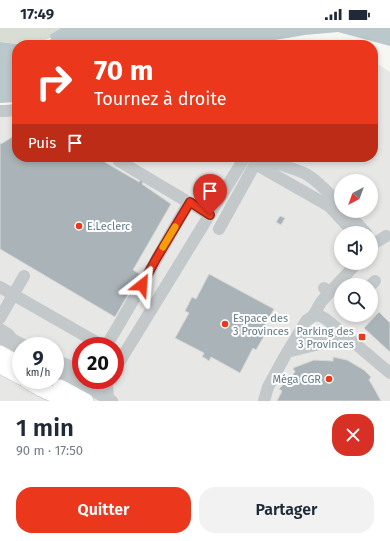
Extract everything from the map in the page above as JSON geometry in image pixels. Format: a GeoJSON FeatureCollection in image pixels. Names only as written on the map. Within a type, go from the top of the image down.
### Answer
{"type":"FeatureCollection","features":[{"type":"Feature","properties":{"kind":"main road"},"geometry":{"type":"LineString","coordinates":[[0,353],[12,360]]}},
{"type":"Feature","properties":{"kind":"main road"},"geometry":{"type":"LineString","coordinates":[[0,366],[12,372]]}},
{"type":"Feature","properties":{"kind":"main road"},"geometry":{"type":"LineString","coordinates":[[41,389],[76,399]]}},
{"type":"Feature","properties":{"kind":"main road"},"geometry":{"type":"LineString","coordinates":[[61,389],[76,399]]}},
{"type":"Feature","properties":{"kind":"street"},"geometry":{"type":"LineString","coordinates":[[0,111],[12,110]]}},
{"type":"Feature","properties":{"kind":"street"},"geometry":{"type":"LineString","coordinates":[[121,162],[210,215]]}},
{"type":"Feature","properties":{"kind":"street"},"geometry":{"type":"LineString","coordinates":[[124,347],[210,215],[253,162]]}},
{"type":"Feature","properties":{"kind":"street"},"geometry":{"type":"LineString","coordinates":[[219,230],[253,162]]}},
{"type":"Feature","properties":{"kind":"street"},"geometry":{"type":"LineString","coordinates":[[260,162],[329,206],[347,226]]}},
{"type":"Feature","properties":{"kind":"street"},"geometry":{"type":"LineString","coordinates":[[272,162],[304,173],[314,179],[334,199]]}},
{"type":"Feature","properties":{"kind":"street"},"geometry":{"type":"LineString","coordinates":[[307,193],[314,179]]}},
{"type":"Feature","properties":{"kind":"street"},"geometry":{"type":"LineString","coordinates":[[112,337],[136,298],[156,259],[190,202]]}},
{"type":"Feature","properties":{"kind":"street"},"geometry":{"type":"LineString","coordinates":[[352,218],[360,226]]}},
{"type":"Feature","properties":{"kind":"street"},"geometry":{"type":"LineString","coordinates":[[378,241],[386,236]]}},
{"type":"Feature","properties":{"kind":"street"},"geometry":{"type":"LineString","coordinates":[[0,318],[24,276]]}},
{"type":"Feature","properties":{"kind":"street"},"geometry":{"type":"LineString","coordinates":[[0,287],[87,337]]}},
{"type":"Feature","properties":{"kind":"street"},"geometry":{"type":"LineString","coordinates":[[264,401],[268,387],[287,352],[306,321],[313,316],[326,290],[334,287]]}},
{"type":"Feature","properties":{"kind":"street"},"geometry":{"type":"LineString","coordinates":[[313,316],[318,315],[326,319],[390,373]]}},
{"type":"Feature","properties":{"kind":"street"},"geometry":{"type":"LineString","coordinates":[[0,329],[8,334],[12,339]]}},
{"type":"Feature","properties":{"kind":"street"},"geometry":{"type":"LineString","coordinates":[[295,340],[343,333]]}},
{"type":"Feature","properties":{"kind":"street"},"geometry":{"type":"LineString","coordinates":[[287,352],[343,333]]}},
{"type":"Feature","properties":{"kind":"street"},"geometry":{"type":"LineString","coordinates":[[0,341],[12,347]]}},
{"type":"Feature","properties":{"kind":"street"},"geometry":{"type":"LineString","coordinates":[[0,361],[12,367]]}},
{"type":"Feature","properties":{"kind":"street"},"geometry":{"type":"LineString","coordinates":[[64,375],[110,400]]}},
{"type":"Feature","properties":{"kind":"street"},"geometry":{"type":"LineString","coordinates":[[56,389],[76,399]]}},
{"type":"Feature","properties":{"kind":"street"},"geometry":{"type":"LineString","coordinates":[[108,389],[110,400]]}},
{"type":"Feature","properties":{"kind":"shaded area"},"geometry":{"type":"Polygon","coordinates":[[[0,28],[79,28],[44,40],[12,40],[12,43],[0,42],[0,28]]]}},
{"type":"Feature","properties":{"kind":"shaded area"},"geometry":{"type":"Polygon","coordinates":[[[61,28],[390,28],[390,46],[378,43],[378,40],[368,40],[338,32],[275,40],[49,40],[51,39],[50,35],[61,28]]]}},
{"type":"Feature","properties":{"kind":"shaded area"},"geometry":{"type":"Polygon","coordinates":[[[0,42],[12,43],[12,102],[0,103],[0,42]]]}},
{"type":"Feature","properties":{"kind":"shaded area"},"geometry":{"type":"Polygon","coordinates":[[[378,64],[390,72],[390,401],[0,401],[0,114],[12,113],[12,162],[378,162],[378,64]]]}},
{"type":"Feature","properties":{"kind":"building","name":"E.Leclerc"},"geometry":{"type":"Polygon","coordinates":[[[12,137],[12,162],[105,162],[139,182],[142,177],[145,179],[142,184],[171,204],[133,270],[140,274],[115,317],[0,249],[0,143],[1,144],[12,137]]]}},
{"type":"Feature","properties":{"kind":"building"},"geometry":{"type":"Polygon","coordinates":[[[280,216],[285,218],[281,225],[276,222],[280,216]]]}},
{"type":"Feature","properties":{"kind":"building","name":"Espace des 3 Provinces"},"geometry":{"type":"Polygon","coordinates":[[[209,274],[274,309],[260,334],[264,336],[256,350],[253,348],[240,373],[211,357],[209,361],[202,357],[204,353],[175,338],[189,313],[185,311],[192,297],[196,299],[209,274]]]}},
{"type":"Feature","properties":{"kind":"building"},"geometry":{"type":"Polygon","coordinates":[[[379,312],[390,323],[390,352],[364,328],[370,322],[378,322],[379,312]]]}},
{"type":"Feature","properties":{"kind":"building","name":"Méga CGR"},"geometry":{"type":"Polygon","coordinates":[[[333,357],[347,360],[364,370],[371,377],[369,380],[381,401],[277,401],[282,391],[279,389],[295,372],[293,368],[314,360],[333,361],[333,357]]]}},
{"type":"Feature","properties":{"kind":"slow traffic"},"geometry":{"type":"LineString","coordinates":[[163,247],[175,227]]}},
{"type":"Feature","properties":{"kind":"place","name":"E.Leclerc"},"geometry":{"type":"Point","coordinates":[79,226]}},
{"type":"Feature","properties":{"kind":"place","name":"Espace des 3 Provinces"},"geometry":{"type":"Point","coordinates":[225,324]}},
{"type":"Feature","properties":{"kind":"place","name":"Parking des 3 Provinces"},"geometry":{"type":"Point","coordinates":[362,337]}},
{"type":"Feature","properties":{"kind":"place","name":"Méga CGR"},"geometry":{"type":"Point","coordinates":[329,379]}},
{"type":"Feature","properties":{"kind":"route"},"geometry":{"type":"LineString","coordinates":[[142,285],[190,202],[210,215]]}}]}
